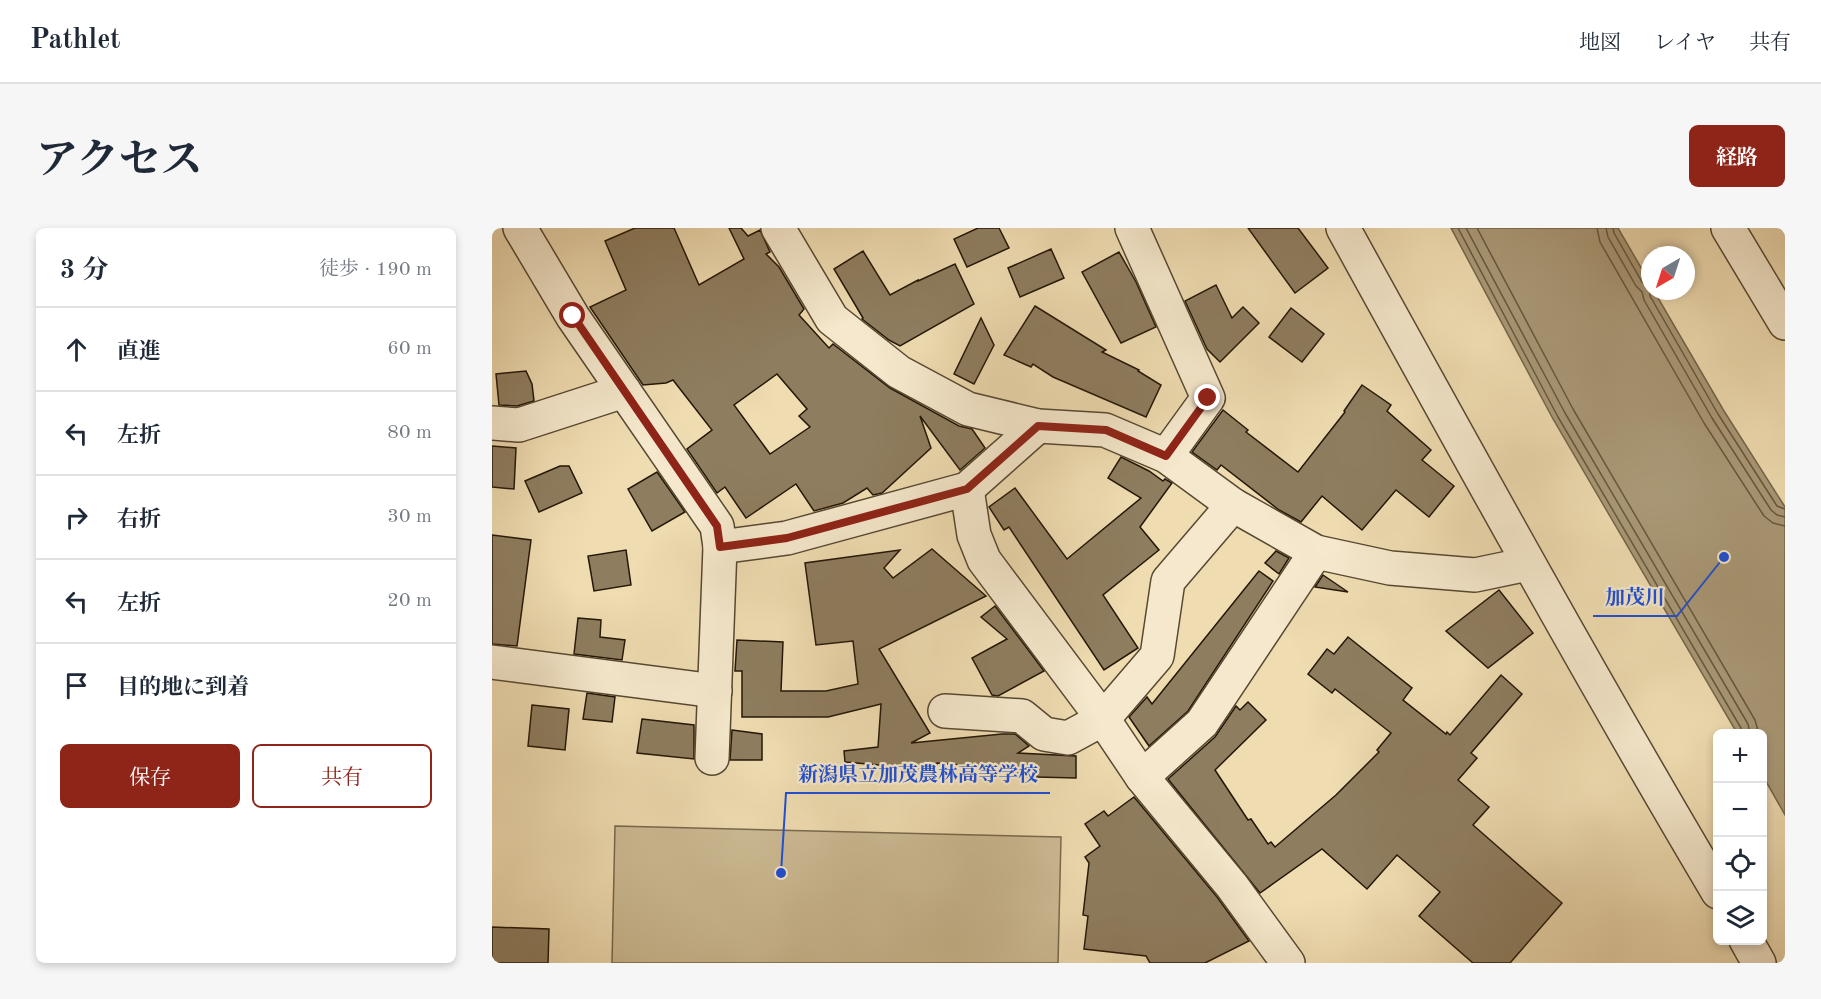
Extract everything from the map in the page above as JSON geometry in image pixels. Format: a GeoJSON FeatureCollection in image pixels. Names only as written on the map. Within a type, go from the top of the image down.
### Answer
{"type":"FeatureCollection","features":[{"type":"Feature","properties":{"kind":"street"},"geometry":{"type":"LineString","coordinates":[[520,228],[573,316],[717,526],[720,547],[712,758]]}},
{"type":"Feature","properties":{"kind":"street"},"geometry":{"type":"LineString","coordinates":[[778,228],[832,319],[898,372],[968,409],[1038,426],[1106,430],[1166,456],[1233,505],[1316,552],[1389,568],[1475,574],[1528,564]]}},
{"type":"Feature","properties":{"kind":"street"},"geometry":{"type":"LineString","coordinates":[[1132,228],[1208,398],[1166,456]]}},
{"type":"Feature","properties":{"kind":"street"},"geometry":{"type":"LineString","coordinates":[[1343,228],[1528,564],[1634,751],[1717,891]]}},
{"type":"Feature","properties":{"kind":"street"},"geometry":{"type":"LineString","coordinates":[[1728,228],[1785,323]]}},
{"type":"Feature","properties":{"kind":"street"},"geometry":{"type":"LineString","coordinates":[[492,423],[519,425],[624,391]]}},
{"type":"Feature","properties":{"kind":"street"},"geometry":{"type":"LineString","coordinates":[[720,547],[787,538],[967,489],[1038,426]]}},
{"type":"Feature","properties":{"kind":"street"},"geometry":{"type":"LineString","coordinates":[[967,489],[974,536],[984,560],[1103,719],[1142,777],[1232,886],[1288,963]]}},
{"type":"Feature","properties":{"kind":"street"},"geometry":{"type":"LineString","coordinates":[[945,711],[1022,716],[1044,734],[1068,738],[1103,719],[1157,656],[1168,581],[1233,505]]}},
{"type":"Feature","properties":{"kind":"street"},"geometry":{"type":"LineString","coordinates":[[1142,777],[1203,723],[1316,552]]}},
{"type":"Feature","properties":{"kind":"street"},"geometry":{"type":"LineString","coordinates":[[492,662],[715,691]]}},
{"type":"Feature","properties":{"kind":"street"},"geometry":{"type":"LineString","coordinates":[[1749,945],[1760,963]]}},
{"type":"Feature","properties":{"kind":"shaded area"},"geometry":{"type":"Polygon","coordinates":[[[615,826],[1061,837],[1058,963],[612,963],[615,826]]]}},
{"type":"Feature","properties":{"kind":"water"},"geometry":{"type":"Polygon","coordinates":[[[1451,228],[1618,228],[1641,268],[1641,300],[1659,300],[1724,411],[1785,507],[1785,815],[1767,783],[1767,729],[1735,729],[1553,419],[1451,228]]]}},
{"type":"Feature","properties":{"kind":"building"},"geometry":{"type":"Polygon","coordinates":[[[635,228],[674,228],[699,285],[744,259],[729,228],[741,228],[748,236],[760,230],[770,252],[766,254],[779,267],[804,309],[799,315],[829,348],[833,344],[890,388],[959,426],[972,429],[985,448],[960,470],[920,416],[931,448],[882,493],[873,495],[867,488],[843,503],[814,511],[796,484],[746,518],[725,487],[717,493],[687,449],[712,430],[673,380],[666,383],[643,385],[590,307],[626,290],[605,241],[635,228]],[[777,374],[734,405],[770,454],[810,427],[799,416],[807,409],[777,374]]]}},
{"type":"Feature","properties":{"kind":"building"},"geometry":{"type":"Polygon","coordinates":[[[978,228],[999,228],[1009,248],[967,267],[954,239],[978,228]]]}},
{"type":"Feature","properties":{"kind":"building"},"geometry":{"type":"Polygon","coordinates":[[[1248,228],[1298,228],[1328,268],[1295,293],[1248,228]]]}},
{"type":"Feature","properties":{"kind":"building"},"geometry":{"type":"Polygon","coordinates":[[[1051,249],[1064,278],[1020,297],[1008,268],[1051,249]]]}},
{"type":"Feature","properties":{"kind":"building"},"geometry":{"type":"Polygon","coordinates":[[[863,251],[890,295],[955,264],[974,304],[900,346],[862,319],[834,269],[863,251]]]}},
{"type":"Feature","properties":{"kind":"building"},"geometry":{"type":"Polygon","coordinates":[[[1119,252],[1136,282],[1156,327],[1121,343],[1082,272],[1119,252]]]}},
{"type":"Feature","properties":{"kind":"building"},"geometry":{"type":"Polygon","coordinates":[[[1216,285],[1232,318],[1243,307],[1259,323],[1220,362],[1207,349],[1185,301],[1216,285]]]}},
{"type":"Feature","properties":{"kind":"building"},"geometry":{"type":"Polygon","coordinates":[[[1035,306],[1106,350],[1102,352],[1139,370],[1161,385],[1146,417],[1053,377],[1033,364],[1031,367],[1004,355],[1035,306]]]}},
{"type":"Feature","properties":{"kind":"building"},"geometry":{"type":"Polygon","coordinates":[[[1291,308],[1324,334],[1302,362],[1269,337],[1291,308]]]}},
{"type":"Feature","properties":{"kind":"building"},"geometry":{"type":"Polygon","coordinates":[[[981,318],[994,345],[974,384],[954,374],[981,318]]]}},
{"type":"Feature","properties":{"kind":"building"},"geometry":{"type":"Polygon","coordinates":[[[526,371],[532,384],[534,401],[517,406],[499,405],[496,374],[526,371]]]}},
{"type":"Feature","properties":{"kind":"building"},"geometry":{"type":"Polygon","coordinates":[[[1362,385],[1391,405],[1387,411],[1431,450],[1422,460],[1454,486],[1429,517],[1396,490],[1362,530],[1322,496],[1301,522],[1279,510],[1221,465],[1217,470],[1192,452],[1223,410],[1248,430],[1246,432],[1298,472],[1345,412],[1362,385]]]}},
{"type":"Feature","properties":{"kind":"building"},"geometry":{"type":"Polygon","coordinates":[[[492,446],[516,448],[514,489],[492,487],[492,446]]]}},
{"type":"Feature","properties":{"kind":"building"},"geometry":{"type":"Polygon","coordinates":[[[1121,457],[1163,481],[1165,479],[1172,483],[1140,527],[1159,550],[1103,595],[1138,648],[1104,670],[1009,527],[1004,530],[989,507],[1015,488],[1067,559],[1141,498],[1108,478],[1121,457]]]}},
{"type":"Feature","properties":{"kind":"building"},"geometry":{"type":"Polygon","coordinates":[[[560,466],[569,466],[582,493],[539,512],[525,481],[560,466]]]}},
{"type":"Feature","properties":{"kind":"building"},"geometry":{"type":"Polygon","coordinates":[[[657,472],[685,512],[652,531],[628,489],[657,472]]]}},
{"type":"Feature","properties":{"kind":"building"},"geometry":{"type":"Polygon","coordinates":[[[492,535],[531,540],[517,646],[492,644],[492,535]]]}},
{"type":"Feature","properties":{"kind":"building"},"geometry":{"type":"Polygon","coordinates":[[[932,549],[986,596],[879,649],[930,733],[911,743],[1015,734],[1029,746],[1018,753],[1076,756],[1076,778],[995,776],[995,768],[937,763],[936,770],[845,762],[844,751],[878,747],[881,704],[828,717],[742,717],[742,671],[735,671],[737,640],[783,642],[781,691],[826,691],[858,684],[853,641],[816,645],[805,563],[900,550],[884,568],[893,578],[932,549]]]}},
{"type":"Feature","properties":{"kind":"building"},"geometry":{"type":"Polygon","coordinates":[[[626,550],[631,585],[594,591],[588,556],[626,550]]]}},
{"type":"Feature","properties":{"kind":"building"},"geometry":{"type":"Polygon","coordinates":[[[1276,551],[1289,558],[1279,574],[1265,563],[1276,551]]]}},
{"type":"Feature","properties":{"kind":"building"},"geometry":{"type":"Polygon","coordinates":[[[1259,571],[1273,581],[1188,711],[1149,746],[1129,717],[1147,697],[1152,704],[1259,571]]]}},
{"type":"Feature","properties":{"kind":"building"},"geometry":{"type":"Polygon","coordinates":[[[1323,575],[1348,592],[1315,587],[1323,575]]]}},
{"type":"Feature","properties":{"kind":"building"},"geometry":{"type":"Polygon","coordinates":[[[1499,590],[1533,633],[1488,668],[1446,631],[1499,590]]]}},
{"type":"Feature","properties":{"kind":"building"},"geometry":{"type":"Polygon","coordinates":[[[995,606],[1044,671],[998,696],[992,695],[972,658],[1007,639],[981,617],[995,606]]]}},
{"type":"Feature","properties":{"kind":"building"},"geometry":{"type":"Polygon","coordinates":[[[578,618],[601,620],[600,637],[625,640],[622,660],[574,654],[578,618]]]}},
{"type":"Feature","properties":{"kind":"building"},"geometry":{"type":"Polygon","coordinates":[[[1348,637],[1412,688],[1403,700],[1446,734],[1447,732],[1450,735],[1501,675],[1522,694],[1471,753],[1477,758],[1458,780],[1489,807],[1473,825],[1562,903],[1510,963],[1473,963],[1419,916],[1440,892],[1397,855],[1367,889],[1322,849],[1260,893],[1168,779],[1215,737],[1236,706],[1240,710],[1248,702],[1266,720],[1215,770],[1248,820],[1251,819],[1268,844],[1271,842],[1275,847],[1336,795],[1379,752],[1377,750],[1391,733],[1335,689],[1332,693],[1308,674],[1327,649],[1334,654],[1348,637]]]}},
{"type":"Feature","properties":{"kind":"building"},"geometry":{"type":"Polygon","coordinates":[[[587,693],[615,697],[612,722],[583,719],[587,693]]]}},
{"type":"Feature","properties":{"kind":"building"},"geometry":{"type":"Polygon","coordinates":[[[532,705],[569,709],[565,750],[528,746],[532,705]]]}},
{"type":"Feature","properties":{"kind":"building"},"geometry":{"type":"Polygon","coordinates":[[[642,719],[694,725],[694,759],[637,753],[642,719]]]}},
{"type":"Feature","properties":{"kind":"building"},"geometry":{"type":"Polygon","coordinates":[[[732,730],[762,734],[762,760],[730,760],[732,730]]]}},
{"type":"Feature","properties":{"kind":"building"},"geometry":{"type":"Polygon","coordinates":[[[1134,797],[1217,897],[1249,941],[1205,963],[1150,963],[1146,956],[1084,949],[1088,916],[1083,915],[1089,863],[1085,857],[1100,846],[1085,824],[1104,811],[1108,816],[1134,797]]]}},
{"type":"Feature","properties":{"kind":"building"},"geometry":{"type":"Polygon","coordinates":[[[492,927],[549,929],[548,963],[492,963],[492,927]]]}},
{"type":"Feature","properties":{"kind":"place","name":"加茂川"},"geometry":{"type":"Point","coordinates":[1724,557]}},
{"type":"Feature","properties":{"kind":"place","name":"新潟県立加茂農林高等学校"},"geometry":{"type":"Point","coordinates":[781,873]}},
{"type":"Feature","properties":{"kind":"route"},"geometry":{"type":"LineString","coordinates":[[573,316],[717,526],[720,547],[787,538],[967,489],[1038,426],[1106,430],[1166,456],[1208,398]]}}]}
